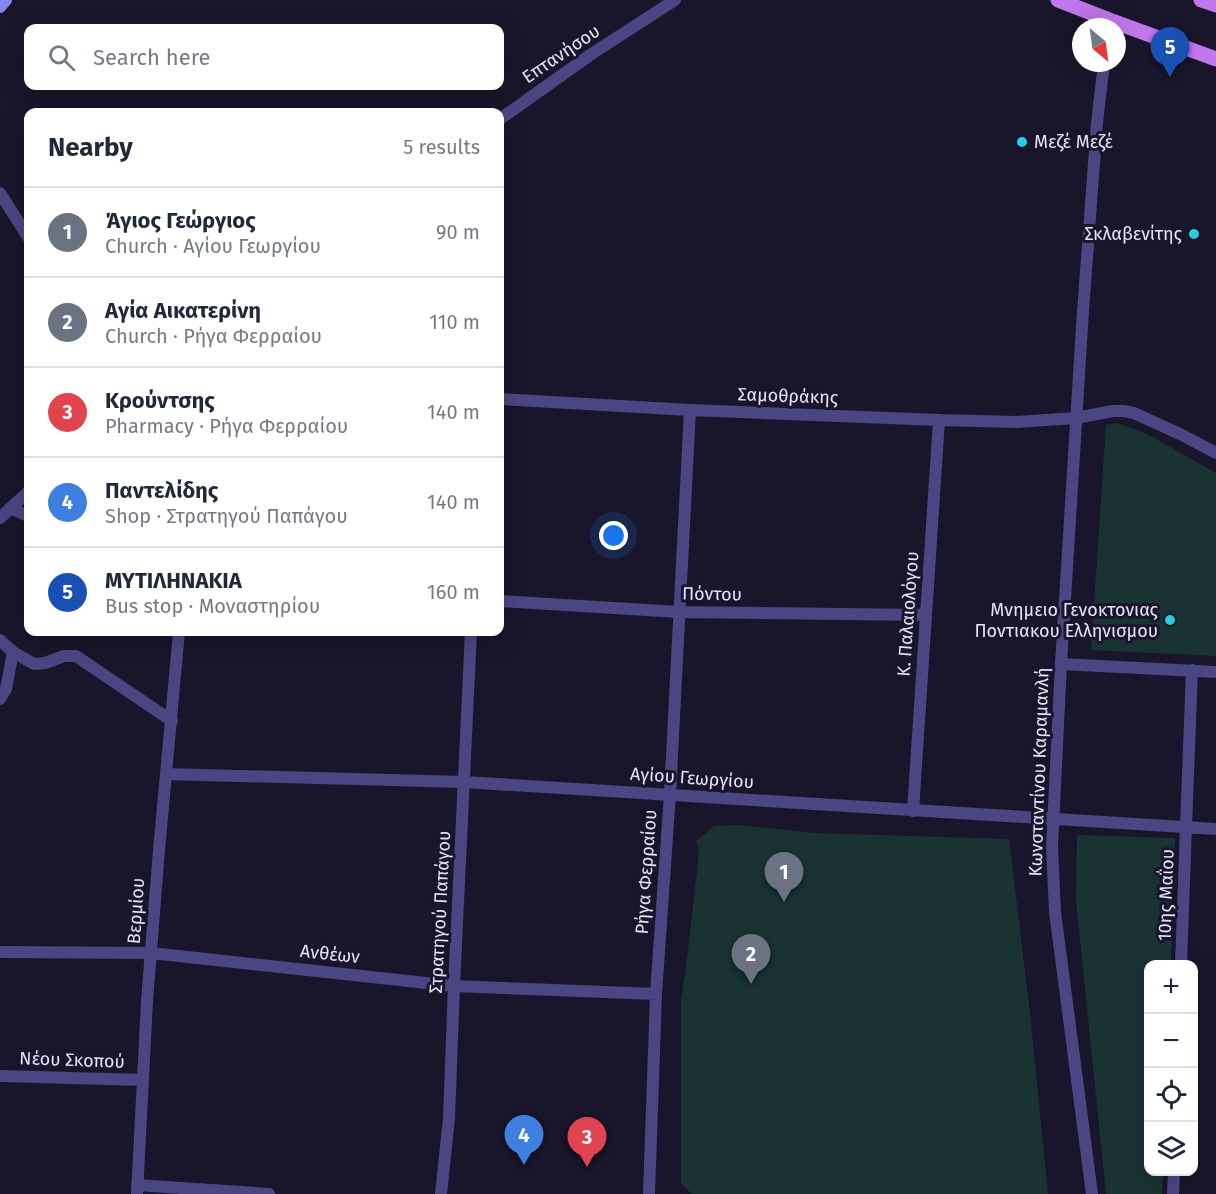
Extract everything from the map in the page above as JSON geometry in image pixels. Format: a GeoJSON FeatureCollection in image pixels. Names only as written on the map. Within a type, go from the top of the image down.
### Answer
{"type":"FeatureCollection","features":[{"type":"Feature","properties":{"kind":"main road"},"geometry":{"type":"LineString","coordinates":[[0,7],[6,0]]}},
{"type":"Feature","properties":{"kind":"main road"},"geometry":{"type":"LineString","coordinates":[[1058,0],[1098,18]]}},
{"type":"Feature","properties":{"kind":"main road"},"geometry":{"type":"LineString","coordinates":[[1201,0],[1216,5]]}},
{"type":"Feature","properties":{"kind":"main road"},"geometry":{"type":"LineString","coordinates":[[1126,29],[1216,59]]}},
{"type":"Feature","properties":{"kind":"street","name":"Επτανήσου"},"geometry":{"type":"LineString","coordinates":[[504,116],[593,53],[675,0]]}},
{"type":"Feature","properties":{"kind":"street","name":"Κωνσταντίνου Καραμανλή"},"geometry":{"type":"LineString","coordinates":[[1092,1194],[1055,912],[1053,820],[1076,418],[1097,123],[1103,72]]}},
{"type":"Feature","properties":{"kind":"street"},"geometry":{"type":"LineString","coordinates":[[0,193],[24,231]]}},
{"type":"Feature","properties":{"kind":"street","name":"Σαμοθράκης"},"geometry":{"type":"LineString","coordinates":[[504,399],[690,410],[1017,422],[1076,418],[1124,411],[1134,413],[1216,453]]}},
{"type":"Feature","properties":{"kind":"street","name":"Ρήγα Φερραίου"},"geometry":{"type":"LineString","coordinates":[[649,1194],[656,994],[670,794],[690,410]]}},
{"type":"Feature","properties":{"kind":"street","name":"Κ. Παλαιολόγου"},"geometry":{"type":"LineString","coordinates":[[913,811],[939,420]]}},
{"type":"Feature","properties":{"kind":"street"},"geometry":{"type":"LineString","coordinates":[[0,518],[24,496]]}},
{"type":"Feature","properties":{"kind":"street"},"geometry":{"type":"LineString","coordinates":[[10,508],[24,514]]}},
{"type":"Feature","properties":{"kind":"street","name":"Πόντου"},"geometry":{"type":"LineString","coordinates":[[504,601],[679,612],[925,615]]}},
{"type":"Feature","properties":{"kind":"street","name":"Βερμίου"},"geometry":{"type":"LineString","coordinates":[[137,1190],[147,1001],[179,636]]}},
{"type":"Feature","properties":{"kind":"street","name":"Στρατηγού Παπάγου"},"geometry":{"type":"LineString","coordinates":[[441,1194],[449,1118],[471,636]]}},
{"type":"Feature","properties":{"kind":"street"},"geometry":{"type":"LineString","coordinates":[[0,640],[13,652],[34,664],[45,663],[64,656],[76,656],[172,721]]}},
{"type":"Feature","properties":{"kind":"street"},"geometry":{"type":"LineString","coordinates":[[0,699],[6,689],[13,652]]}},
{"type":"Feature","properties":{"kind":"street"},"geometry":{"type":"LineString","coordinates":[[1061,664],[1216,672]]}},
{"type":"Feature","properties":{"kind":"street","name":"10ης Μαΐου"},"geometry":{"type":"LineString","coordinates":[[1181,960],[1192,670]]}},
{"type":"Feature","properties":{"kind":"street","name":"Αγίου Γεωργίου"},"geometry":{"type":"LineString","coordinates":[[166,774],[464,782],[1216,829]]}},
{"type":"Feature","properties":{"kind":"street","name":"Ανθέων"},"geometry":{"type":"LineString","coordinates":[[0,952],[151,953],[454,986],[656,994]]}},
{"type":"Feature","properties":{"kind":"street","name":"Νέου Σκοπού"},"geometry":{"type":"LineString","coordinates":[[0,1076],[143,1080]]}},
{"type":"Feature","properties":{"kind":"street"},"geometry":{"type":"LineString","coordinates":[[1173,1194],[1174,1176]]}},
{"type":"Feature","properties":{"kind":"street"},"geometry":{"type":"LineString","coordinates":[[137,1190],[269,1194]]}},
{"type":"Feature","properties":{"kind":"green space"},"geometry":{"type":"Polygon","coordinates":[[[1117,423],[1147,434],[1216,473],[1216,656],[1091,650],[1106,425],[1117,423]]]}},
{"type":"Feature","properties":{"kind":"green space"},"geometry":{"type":"Polygon","coordinates":[[[737,825],[816,833],[1009,839],[1030,1013],[1048,1194],[692,1194],[681,1183],[681,1001],[699,853],[696,841],[714,826],[737,825]]]}},
{"type":"Feature","properties":{"kind":"green space"},"geometry":{"type":"Polygon","coordinates":[[[1077,835],[1175,838],[1171,960],[1144,960],[1144,1176],[1163,1176],[1162,1194],[1106,1194],[1076,900],[1077,835]]]}},
{"type":"Feature","properties":{"kind":"place","name":"ΜΥΤΙΛΗΝΑΚΙΑ"},"geometry":{"type":"Point","coordinates":[1170,77]}},
{"type":"Feature","properties":{"kind":"place","name":"Μεζέ Μεζέ"},"geometry":{"type":"Point","coordinates":[1022,142]}},
{"type":"Feature","properties":{"kind":"place","name":"Σκλαβενίτης"},"geometry":{"type":"Point","coordinates":[1194,234]}},
{"type":"Feature","properties":{"kind":"place","name":"Μνημειο Γενοκτονιας Ποντιακου Ελληνισμου"},"geometry":{"type":"Point","coordinates":[1170,620]}},
{"type":"Feature","properties":{"kind":"place","name":"Άγιος Γεώργιος"},"geometry":{"type":"Point","coordinates":[784,902]}},
{"type":"Feature","properties":{"kind":"place","name":"Αγία Αικατερίνη"},"geometry":{"type":"Point","coordinates":[751,984]}},
{"type":"Feature","properties":{"kind":"place","name":"Παντελίδης"},"geometry":{"type":"Point","coordinates":[524,1165]}},
{"type":"Feature","properties":{"kind":"place","name":"Κρούντσης"},"geometry":{"type":"Point","coordinates":[587,1167]}}]}
